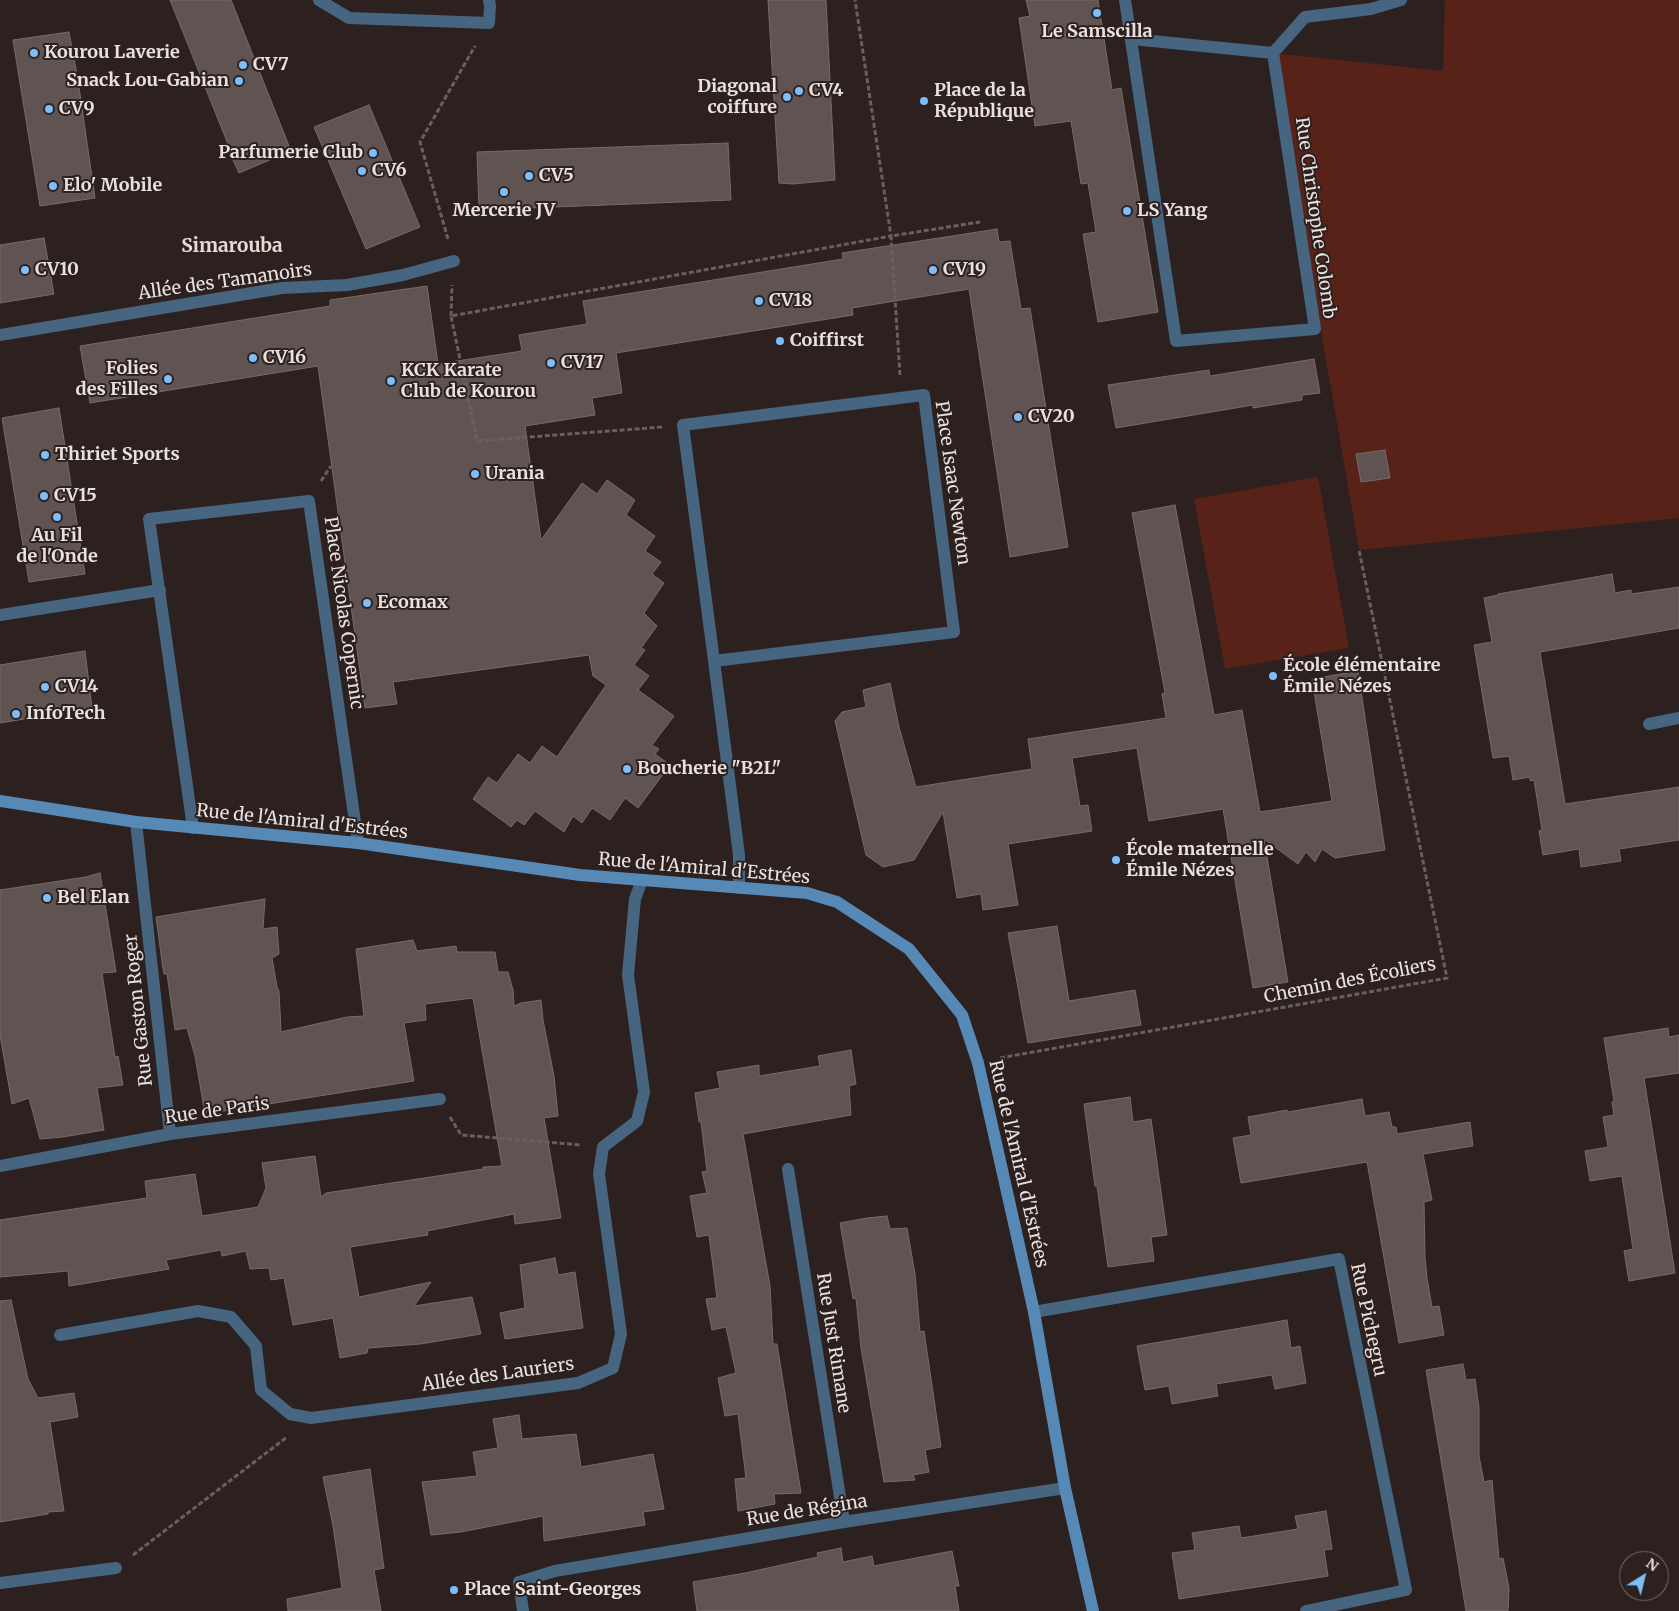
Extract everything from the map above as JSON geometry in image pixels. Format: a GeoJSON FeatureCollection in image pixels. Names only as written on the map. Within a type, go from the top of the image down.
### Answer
{"type":"FeatureCollection","features":[{"type":"Feature","properties":{"kind":"street"},"geometry":{"type":"LineString","coordinates":[[320,0],[349,18],[489,23],[489,0]]}},
{"type":"Feature","properties":{"kind":"street","name":"Rue Christophe Colomb"},"geometry":{"type":"LineString","coordinates":[[1126,0],[1176,341],[1315,329],[1274,53]]}},
{"type":"Feature","properties":{"kind":"street"},"geometry":{"type":"LineString","coordinates":[[1132,40],[1274,53],[1305,17],[1371,9],[1401,0]]}},
{"type":"Feature","properties":{"kind":"street","name":"Allée des Tamanoirs"},"geometry":{"type":"LineString","coordinates":[[0,335],[282,288],[347,285],[404,275],[454,260]]}},
{"type":"Feature","properties":{"kind":"street","name":"Place Isaac Newton"},"geometry":{"type":"LineString","coordinates":[[683,425],[924,395],[954,632],[714,661]]}},
{"type":"Feature","properties":{"kind":"street"},"geometry":{"type":"LineString","coordinates":[[683,425],[739,855],[739,888]]}},
{"type":"Feature","properties":{"kind":"street","name":"Place Nicolas Copernic"},"geometry":{"type":"LineString","coordinates":[[193,828],[160,590],[148,519],[309,501],[358,842]]}},
{"type":"Feature","properties":{"kind":"street"},"geometry":{"type":"LineString","coordinates":[[0,616],[160,590]]}},
{"type":"Feature","properties":{"kind":"street"},"geometry":{"type":"LineString","coordinates":[[1649,724],[1679,718]]}},
{"type":"Feature","properties":{"kind":"street","name":"Rue de l'Amiral d'Estrées"},"geometry":{"type":"LineString","coordinates":[[0,801],[136,822],[358,842],[580,875],[807,893],[837,902],[909,949],[962,1015],[978,1062],[1034,1312],[1065,1488],[1093,1611]]}},
{"type":"Feature","properties":{"kind":"street","name":"Rue Gaston Roger"},"geometry":{"type":"LineString","coordinates":[[136,822],[170,1134]]}},
{"type":"Feature","properties":{"kind":"street"},"geometry":{"type":"LineString","coordinates":[[603,1147],[637,1122],[644,1092],[628,975],[635,899],[642,880]]}},
{"type":"Feature","properties":{"kind":"street","name":"Rue de Paris"},"geometry":{"type":"LineString","coordinates":[[0,1166],[170,1134],[440,1099]]}},
{"type":"Feature","properties":{"kind":"street","name":"Allée des Lauriers"},"geometry":{"type":"LineString","coordinates":[[60,1335],[198,1311],[231,1317],[256,1346],[261,1390],[290,1414],[311,1418],[578,1383],[613,1368],[621,1334],[599,1174],[603,1147]]}},
{"type":"Feature","properties":{"kind":"street","name":"Rue Just Rimane"},"geometry":{"type":"LineString","coordinates":[[788,1169],[844,1522]]}},
{"type":"Feature","properties":{"kind":"street","name":"Rue Pichegru"},"geometry":{"type":"LineString","coordinates":[[1034,1312],[1339,1258],[1406,1590],[1306,1611]]}},
{"type":"Feature","properties":{"kind":"street","name":"Rue de Régina"},"geometry":{"type":"LineString","coordinates":[[523,1611],[519,1582],[555,1570],[844,1522],[1065,1488]]}},
{"type":"Feature","properties":{"kind":"street"},"geometry":{"type":"LineString","coordinates":[[0,1583],[116,1568]]}},
{"type":"Feature","properties":{"kind":"path"},"geometry":{"type":"LineString","coordinates":[[855,0],[891,236],[902,398]]}},
{"type":"Feature","properties":{"kind":"path"},"geometry":{"type":"LineString","coordinates":[[489,23],[420,142],[454,260],[451,316],[477,442],[683,425]]}},
{"type":"Feature","properties":{"kind":"path"},"geometry":{"type":"LineString","coordinates":[[451,316],[891,236],[980,222]]}},
{"type":"Feature","properties":{"kind":"path","name":"Chemin des Écoliers"},"geometry":{"type":"LineString","coordinates":[[978,1062],[1447,978],[1359,550]]}},
{"type":"Feature","properties":{"kind":"path"},"geometry":{"type":"LineString","coordinates":[[440,1099],[460,1135],[603,1147]]}},
{"type":"Feature","properties":{"kind":"path"},"geometry":{"type":"LineString","coordinates":[[116,1568],[311,1418]]}},
{"type":"Feature","properties":{"kind":"shaded area"},"geometry":{"type":"Polygon","coordinates":[[[1445,0],[1679,0],[1679,518],[1359,550],[1273,53],[1443,71],[1445,0]]]}},
{"type":"Feature","properties":{"kind":"shaded area"},"geometry":{"type":"Polygon","coordinates":[[[1318,477],[1349,648],[1225,669],[1194,499],[1318,477]]]}},
{"type":"Feature","properties":{"kind":"building"},"geometry":{"type":"Polygon","coordinates":[[[170,0],[231,0],[291,151],[239,173],[226,145],[228,144],[170,0]]]}},
{"type":"Feature","properties":{"kind":"building"},"geometry":{"type":"Polygon","coordinates":[[[768,0],[826,0],[835,180],[793,184],[779,183],[768,0]]]}},
{"type":"Feature","properties":{"kind":"building"},"geometry":{"type":"Polygon","coordinates":[[[1026,0],[1098,0],[1112,90],[1121,88],[1158,312],[1098,322],[1083,234],[1096,232],[1088,183],[1081,184],[1071,121],[1035,126],[1019,18],[1030,16],[1026,0]]]}},
{"type":"Feature","properties":{"kind":"building","name":"CV9"},"geometry":{"type":"Polygon","coordinates":[[[69,32],[95,198],[40,206],[13,40],[69,32]]]}},
{"type":"Feature","properties":{"kind":"building","name":"CV6"},"geometry":{"type":"Polygon","coordinates":[[[369,105],[420,227],[366,249],[314,127],[369,105]]]}},
{"type":"Feature","properties":{"kind":"building"},"geometry":{"type":"Polygon","coordinates":[[[728,143],[731,200],[479,210],[477,152],[728,143]]]}},
{"type":"Feature","properties":{"kind":"building"},"geometry":{"type":"Polygon","coordinates":[[[997,229],[999,242],[1010,241],[1021,309],[1030,308],[1068,547],[1010,557],[969,289],[852,308],[853,315],[616,353],[622,393],[592,398],[595,415],[525,426],[541,540],[582,483],[597,494],[607,480],[635,500],[626,515],[655,536],[645,551],[661,562],[652,574],[664,583],[644,613],[657,626],[641,648],[645,650],[634,665],[649,676],[638,690],[674,716],[652,745],[659,749],[655,754],[670,765],[638,808],[625,798],[610,820],[592,808],[582,823],[573,816],[564,832],[535,811],[524,825],[517,820],[511,827],[473,799],[488,777],[497,783],[518,754],[530,763],[542,746],[557,757],[606,685],[593,676],[589,655],[393,682],[397,704],[365,708],[318,366],[90,403],[80,346],[330,306],[330,300],[427,286],[438,364],[522,351],[519,335],[587,324],[583,301],[843,259],[842,253],[997,229]]]}},
{"type":"Feature","properties":{"kind":"building","name":"CV10"},"geometry":{"type":"Polygon","coordinates":[[[44,238],[54,294],[0,303],[0,245],[44,238]]]}},
{"type":"Feature","properties":{"kind":"building"},"geometry":{"type":"Polygon","coordinates":[[[1314,359],[1320,393],[1302,395],[1302,400],[1253,408],[1253,405],[1116,428],[1108,385],[1209,370],[1210,376],[1314,359]]]}},
{"type":"Feature","properties":{"kind":"building","name":"CV15"},"geometry":{"type":"Polygon","coordinates":[[[59,408],[85,574],[29,582],[2,418],[59,408]]]}},
{"type":"Feature","properties":{"kind":"building"},"geometry":{"type":"Polygon","coordinates":[[[1385,450],[1390,478],[1361,482],[1356,454],[1385,450]]]}},
{"type":"Feature","properties":{"kind":"building"},"geometry":{"type":"Polygon","coordinates":[[[1175,505],[1214,715],[1242,710],[1260,812],[1332,801],[1312,679],[1358,671],[1385,850],[1335,858],[1322,849],[1315,862],[1306,852],[1298,864],[1264,839],[1288,982],[1253,988],[1223,809],[1149,821],[1137,748],[1072,758],[1080,806],[1088,805],[1092,831],[1008,844],[1018,905],[983,910],[981,894],[957,898],[943,812],[914,860],[883,867],[866,855],[835,721],[842,712],[866,707],[863,690],[890,683],[899,727],[916,787],[1032,769],[1028,739],[1166,718],[1162,694],[1165,693],[1132,513],[1175,505]]]}},
{"type":"Feature","properties":{"kind":"building"},"geometry":{"type":"Polygon","coordinates":[[[1612,574],[1615,593],[1631,590],[1631,594],[1679,587],[1679,628],[1540,652],[1565,804],[1679,787],[1679,840],[1619,849],[1621,861],[1581,867],[1579,849],[1543,855],[1539,831],[1542,830],[1534,780],[1530,781],[1530,777],[1513,780],[1509,756],[1493,758],[1474,645],[1492,642],[1484,598],[1612,574]]]}},
{"type":"Feature","properties":{"kind":"building","name":"CV14"},"geometry":{"type":"Polygon","coordinates":[[[85,651],[92,708],[0,723],[0,665],[85,651]]]}},
{"type":"Feature","properties":{"kind":"building"},"geometry":{"type":"Polygon","coordinates":[[[100,873],[116,972],[102,973],[115,1057],[118,1056],[123,1085],[97,1088],[104,1130],[40,1139],[29,1098],[12,1104],[0,1035],[0,890],[86,877],[100,873]]]}},
{"type":"Feature","properties":{"kind":"building"},"geometry":{"type":"Polygon","coordinates":[[[265,899],[263,929],[277,927],[279,954],[272,958],[279,991],[281,1032],[347,1017],[364,1016],[356,949],[413,940],[417,951],[456,946],[457,952],[495,952],[498,972],[508,972],[513,990],[514,1006],[541,1000],[554,1076],[558,1116],[544,1118],[561,1218],[515,1224],[514,1214],[427,1231],[428,1235],[350,1247],[359,1297],[431,1282],[414,1306],[472,1297],[481,1334],[420,1344],[368,1348],[367,1353],[340,1358],[333,1318],[293,1325],[284,1278],[271,1280],[269,1268],[250,1269],[246,1251],[222,1256],[221,1250],[166,1260],[169,1269],[69,1286],[68,1271],[0,1277],[0,1220],[147,1198],[145,1181],[195,1174],[202,1216],[258,1207],[266,1188],[262,1163],[315,1156],[321,1197],[326,1193],[483,1169],[483,1167],[502,1166],[473,998],[425,1004],[426,1020],[404,1023],[414,1081],[205,1114],[195,1056],[187,1028],[175,1030],[167,974],[164,974],[163,969],[156,917],[265,899]]]}},
{"type":"Feature","properties":{"kind":"building"},"geometry":{"type":"Polygon","coordinates":[[[1057,926],[1069,1001],[1135,990],[1141,1025],[1028,1043],[1008,933],[1057,926]]]}},
{"type":"Feature","properties":{"kind":"building"},"geometry":{"type":"Polygon","coordinates":[[[1668,1028],[1669,1037],[1679,1035],[1679,1073],[1644,1078],[1675,1273],[1629,1281],[1624,1251],[1633,1249],[1622,1176],[1590,1181],[1585,1151],[1608,1147],[1603,1117],[1614,1115],[1612,1102],[1614,1101],[1604,1038],[1668,1028]]]}},
{"type":"Feature","properties":{"kind":"building"},"geometry":{"type":"Polygon","coordinates":[[[851,1050],[856,1084],[849,1086],[851,1115],[743,1134],[770,1286],[773,1344],[777,1344],[801,1493],[774,1494],[775,1504],[738,1511],[735,1479],[746,1478],[738,1414],[725,1416],[718,1378],[736,1373],[726,1327],[712,1330],[706,1299],[717,1298],[709,1235],[697,1237],[690,1196],[707,1193],[702,1172],[707,1171],[701,1122],[699,1122],[695,1093],[720,1088],[717,1072],[759,1065],[759,1076],[820,1066],[818,1056],[851,1050]]]}},
{"type":"Feature","properties":{"kind":"building"},"geometry":{"type":"Polygon","coordinates":[[[1130,1097],[1133,1122],[1151,1119],[1167,1235],[1151,1237],[1154,1261],[1108,1267],[1084,1104],[1130,1097]]]}},
{"type":"Feature","properties":{"kind":"building"},"geometry":{"type":"Polygon","coordinates":[[[1362,1099],[1365,1116],[1389,1112],[1392,1127],[1396,1127],[1397,1134],[1470,1122],[1473,1146],[1423,1154],[1432,1200],[1424,1202],[1427,1278],[1432,1307],[1439,1306],[1444,1335],[1399,1343],[1367,1162],[1241,1183],[1233,1138],[1251,1135],[1248,1117],[1362,1099]]]}},
{"type":"Feature","properties":{"kind":"building"},"geometry":{"type":"Polygon","coordinates":[[[887,1216],[890,1229],[907,1228],[915,1274],[920,1332],[924,1331],[941,1447],[925,1450],[929,1472],[913,1475],[915,1480],[884,1482],[861,1348],[856,1298],[853,1299],[840,1223],[887,1216]]]}},
{"type":"Feature","properties":{"kind":"building"},"geometry":{"type":"Polygon","coordinates":[[[555,1258],[558,1275],[575,1272],[583,1328],[505,1339],[500,1313],[525,1308],[520,1265],[555,1258]]]}},
{"type":"Feature","properties":{"kind":"building"},"geometry":{"type":"Polygon","coordinates":[[[11,1300],[28,1379],[38,1398],[74,1393],[78,1417],[50,1422],[64,1511],[48,1512],[48,1514],[0,1522],[0,1301],[11,1300]]]}},
{"type":"Feature","properties":{"kind":"building"},"geometry":{"type":"Polygon","coordinates":[[[1287,1320],[1291,1348],[1300,1346],[1306,1383],[1275,1389],[1272,1375],[1216,1384],[1218,1396],[1172,1404],[1169,1386],[1145,1390],[1137,1346],[1287,1320]]]}},
{"type":"Feature","properties":{"kind":"building"},"geometry":{"type":"Polygon","coordinates":[[[1463,1364],[1466,1380],[1475,1379],[1479,1408],[1479,1456],[1484,1482],[1492,1480],[1499,1559],[1503,1558],[1509,1588],[1508,1611],[1466,1611],[1426,1370],[1463,1364]]]}},
{"type":"Feature","properties":{"kind":"building"},"geometry":{"type":"Polygon","coordinates":[[[519,1415],[522,1439],[576,1434],[581,1467],[653,1454],[664,1509],[643,1512],[645,1525],[544,1541],[543,1516],[461,1532],[431,1535],[422,1482],[477,1476],[473,1452],[498,1448],[493,1419],[519,1415]]]}},
{"type":"Feature","properties":{"kind":"building"},"geometry":{"type":"Polygon","coordinates":[[[370,1469],[384,1568],[374,1570],[381,1611],[288,1611],[287,1599],[342,1588],[333,1526],[323,1477],[370,1469]]]}},
{"type":"Feature","properties":{"kind":"building"},"geometry":{"type":"Polygon","coordinates":[[[1326,1511],[1332,1549],[1324,1550],[1328,1576],[1179,1599],[1172,1553],[1195,1550],[1192,1533],[1239,1526],[1241,1538],[1298,1529],[1295,1516],[1326,1511]]]}},
{"type":"Feature","properties":{"kind":"building"},"geometry":{"type":"Polygon","coordinates":[[[841,1548],[843,1562],[872,1556],[874,1566],[952,1551],[959,1586],[955,1586],[959,1611],[697,1611],[693,1582],[818,1557],[817,1553],[841,1548]]]}},
{"type":"Feature","properties":{"kind":"place","name":"Le Samscilla"},"geometry":{"type":"Point","coordinates":[1097,13]}},
{"type":"Feature","properties":{"kind":"place","name":"Kourou Laverie"},"geometry":{"type":"Point","coordinates":[34,53]}},
{"type":"Feature","properties":{"kind":"place","name":"CV7"},"geometry":{"type":"Point","coordinates":[243,65]}},
{"type":"Feature","properties":{"kind":"place","name":"Snack Lou-Gabian"},"geometry":{"type":"Point","coordinates":[239,81]}},
{"type":"Feature","properties":{"kind":"place","name":"CV4"},"geometry":{"type":"Point","coordinates":[799,91]}},
{"type":"Feature","properties":{"kind":"place","name":"Diagonal coiffure"},"geometry":{"type":"Point","coordinates":[787,97]}},
{"type":"Feature","properties":{"kind":"place","name":"Place de la République"},"geometry":{"type":"Point","coordinates":[924,101]}},
{"type":"Feature","properties":{"kind":"place","name":"CV9"},"geometry":{"type":"Point","coordinates":[49,109]}},
{"type":"Feature","properties":{"kind":"place","name":"Parfumerie Club"},"geometry":{"type":"Point","coordinates":[373,153]}},
{"type":"Feature","properties":{"kind":"place","name":"CV6"},"geometry":{"type":"Point","coordinates":[362,171]}},
{"type":"Feature","properties":{"kind":"place","name":"CV5"},"geometry":{"type":"Point","coordinates":[529,176]}},
{"type":"Feature","properties":{"kind":"place","name":"Elo' Mobile"},"geometry":{"type":"Point","coordinates":[53,186]}},
{"type":"Feature","properties":{"kind":"place","name":"Mercerie JV"},"geometry":{"type":"Point","coordinates":[504,192]}},
{"type":"Feature","properties":{"kind":"place","name":"LS Yang"},"geometry":{"type":"Point","coordinates":[1127,211]}},
{"type":"Feature","properties":{"kind":"place","name":"CV10"},"geometry":{"type":"Point","coordinates":[25,270]}},
{"type":"Feature","properties":{"kind":"place","name":"CV19"},"geometry":{"type":"Point","coordinates":[933,270]}},
{"type":"Feature","properties":{"kind":"place","name":"CV18"},"geometry":{"type":"Point","coordinates":[759,301]}},
{"type":"Feature","properties":{"kind":"place","name":"Coiffirst"},"geometry":{"type":"Point","coordinates":[780,341]}},
{"type":"Feature","properties":{"kind":"place","name":"CV16"},"geometry":{"type":"Point","coordinates":[253,358]}},
{"type":"Feature","properties":{"kind":"place","name":"CV17"},"geometry":{"type":"Point","coordinates":[551,363]}},
{"type":"Feature","properties":{"kind":"place","name":"Folies des Filles"},"geometry":{"type":"Point","coordinates":[168,379]}},
{"type":"Feature","properties":{"kind":"place","name":"KCK Karate Club de Kourou"},"geometry":{"type":"Point","coordinates":[391,381]}},
{"type":"Feature","properties":{"kind":"place","name":"CV20"},"geometry":{"type":"Point","coordinates":[1018,417]}},
{"type":"Feature","properties":{"kind":"place","name":"Thiriet Sports"},"geometry":{"type":"Point","coordinates":[45,455]}},
{"type":"Feature","properties":{"kind":"place","name":"Urania"},"geometry":{"type":"Point","coordinates":[475,474]}},
{"type":"Feature","properties":{"kind":"place","name":"CV15"},"geometry":{"type":"Point","coordinates":[44,496]}},
{"type":"Feature","properties":{"kind":"place","name":"Au Fil de l'Onde"},"geometry":{"type":"Point","coordinates":[57,517]}},
{"type":"Feature","properties":{"kind":"place","name":"Ecomax"},"geometry":{"type":"Point","coordinates":[367,603]}},
{"type":"Feature","properties":{"kind":"place","name":"École élémentaire Émile Nézes"},"geometry":{"type":"Point","coordinates":[1273,676]}},
{"type":"Feature","properties":{"kind":"place","name":"CV14"},"geometry":{"type":"Point","coordinates":[45,687]}},
{"type":"Feature","properties":{"kind":"place","name":"InfoTech"},"geometry":{"type":"Point","coordinates":[16,714]}},
{"type":"Feature","properties":{"kind":"place","name":"Boucherie \"B2L\""},"geometry":{"type":"Point","coordinates":[627,769]}},
{"type":"Feature","properties":{"kind":"place","name":"École maternelle Émile Nézes"},"geometry":{"type":"Point","coordinates":[1116,860]}},
{"type":"Feature","properties":{"kind":"place","name":"Bel Elan"},"geometry":{"type":"Point","coordinates":[47,898]}},
{"type":"Feature","properties":{"kind":"place","name":"Place Saint-Georges"},"geometry":{"type":"Point","coordinates":[454,1590]}},
{"type":"Feature","properties":{"kind":"district","name":"Simarouba"},"geometry":{"type":"Point","coordinates":[232,247]}}]}
